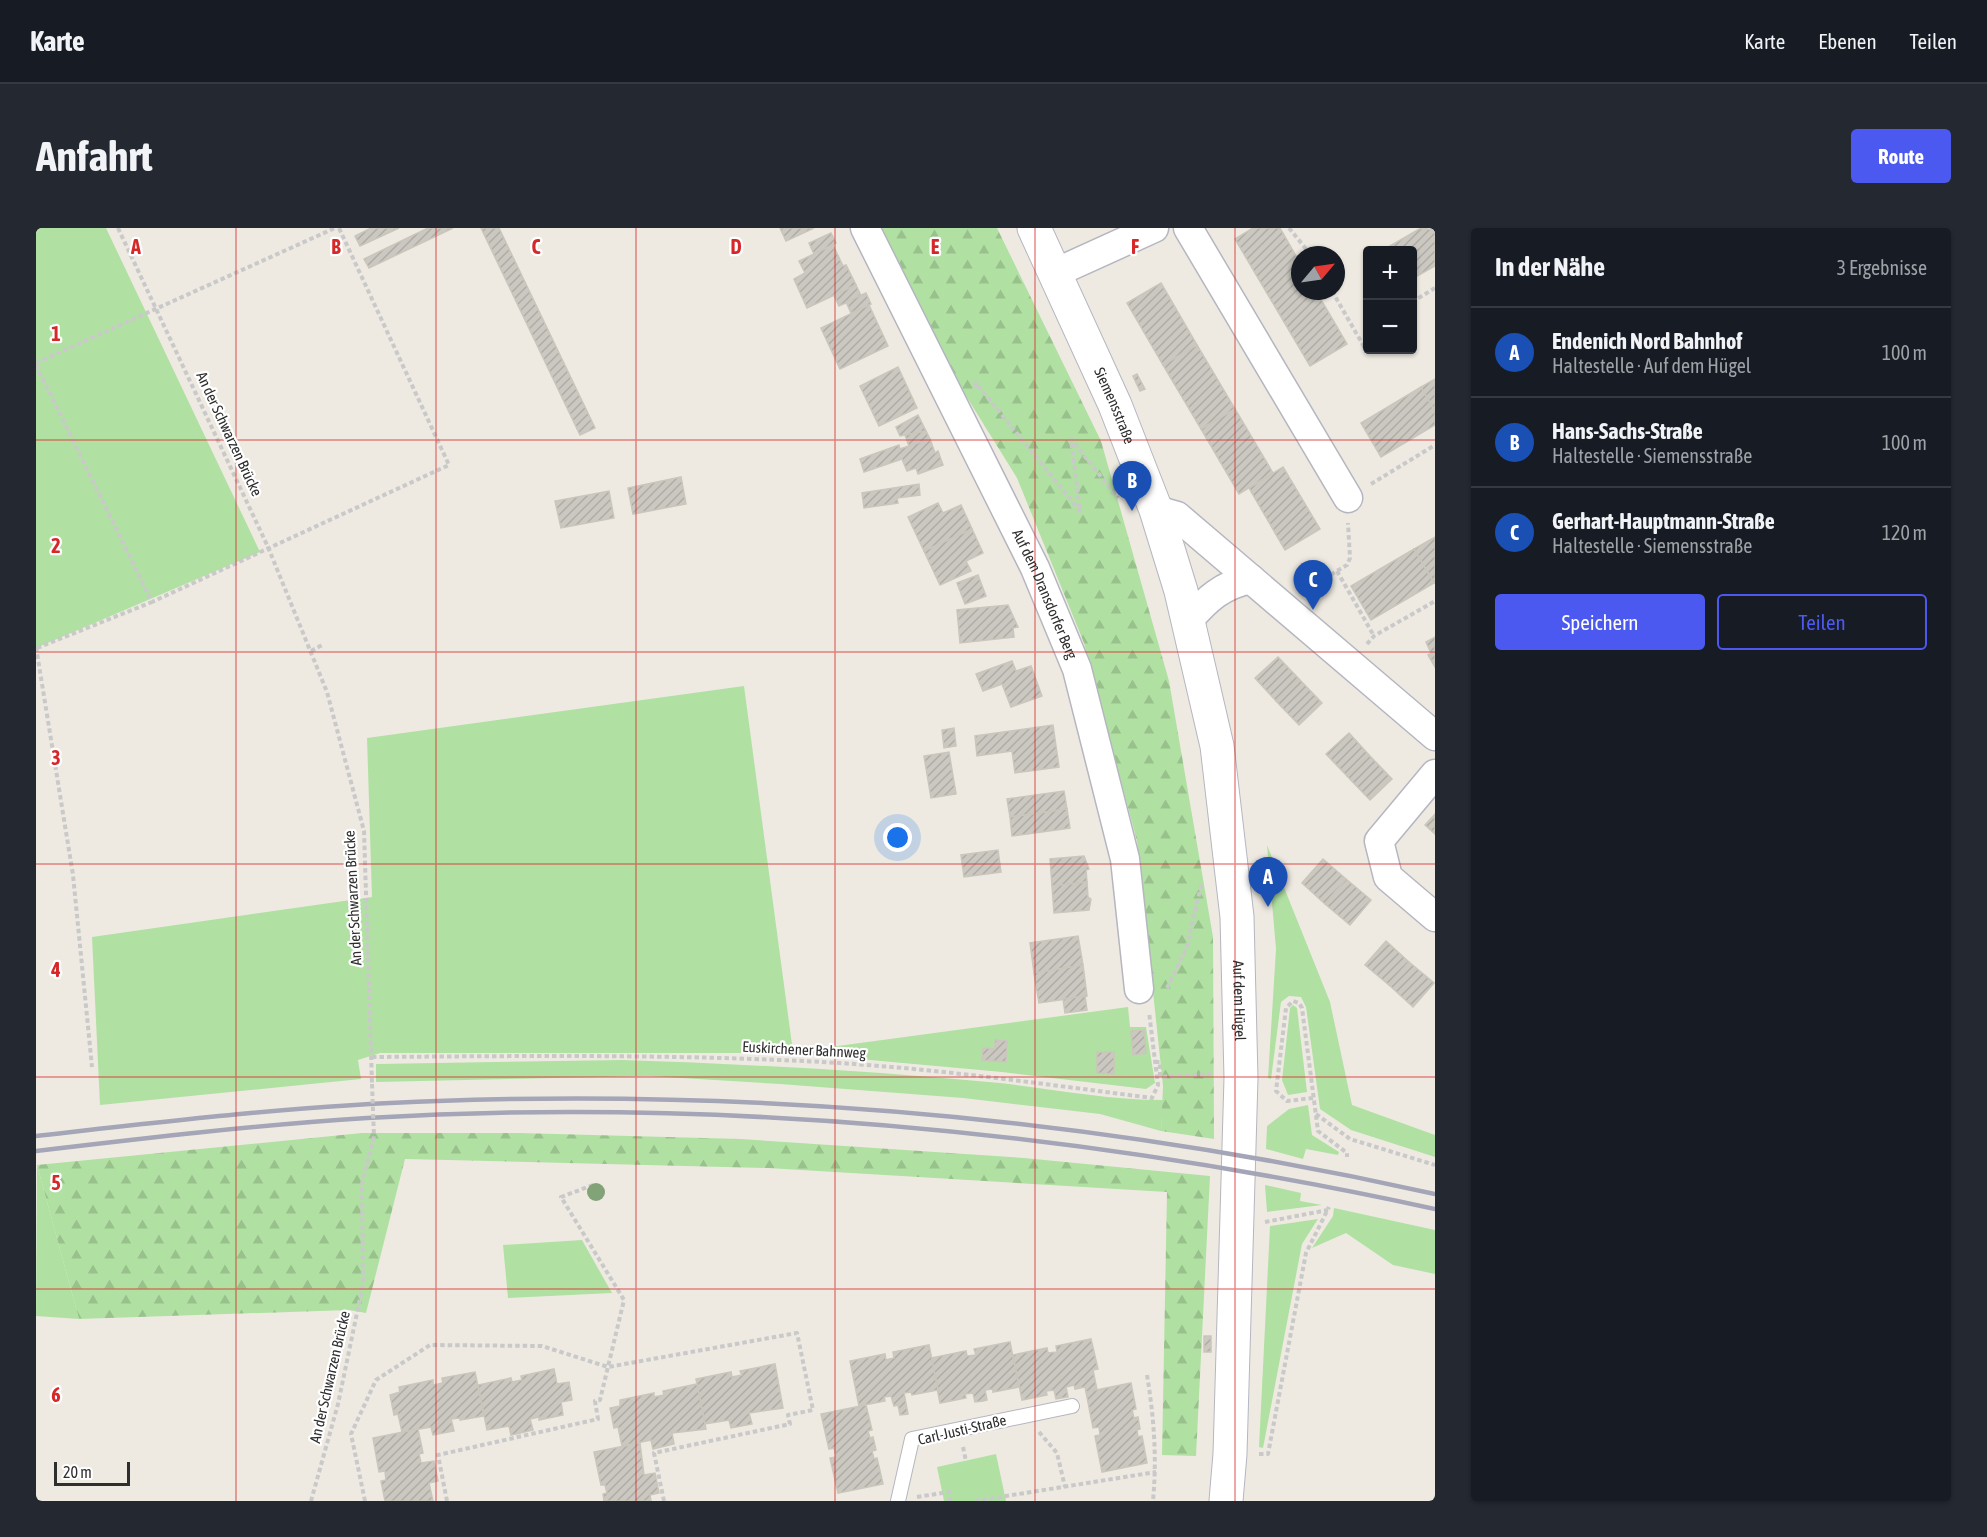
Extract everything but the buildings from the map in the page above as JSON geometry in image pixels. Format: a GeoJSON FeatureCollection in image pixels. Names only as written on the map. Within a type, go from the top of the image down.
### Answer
{"type":"FeatureCollection","features":[{"type":"Feature","properties":{"kind":"street","name":"Auf dem Dransdorfer Berg"},"geometry":{"type":"LineString","coordinates":[[865,228],[1035,568],[1077,669],[1125,859],[1153,996]]}},
{"type":"Feature","properties":{"kind":"street","name":"Siemensstraße"},"geometry":{"type":"LineString","coordinates":[[1034,228],[1116,405],[1156,510]]}},
{"type":"Feature","properties":{"kind":"street"},"geometry":{"type":"LineString","coordinates":[[1055,273],[1154,228]]}},
{"type":"Feature","properties":{"kind":"street"},"geometry":{"type":"LineString","coordinates":[[1188,228],[1348,498]]}},
{"type":"Feature","properties":{"kind":"street"},"geometry":{"type":"LineString","coordinates":[[1156,510],[1177,516],[1435,736]]}},
{"type":"Feature","properties":{"kind":"street","name":"Auf dem Hügel"},"geometry":{"type":"LineString","coordinates":[[1156,510],[1188,621],[1217,746],[1237,917],[1241,1078],[1231,1442],[1226,1501]]}},
{"type":"Feature","properties":{"kind":"street"},"geometry":{"type":"LineString","coordinates":[[1188,621],[1218,590],[1233,583],[1251,579]]}},
{"type":"Feature","properties":{"kind":"street"},"geometry":{"type":"LineString","coordinates":[[1435,774],[1379,841],[1388,877],[1435,917]]}},
{"type":"Feature","properties":{"kind":"lane","name":"Carl-Justi-Straße"},"geometry":{"type":"LineString","coordinates":[[898,1501],[912,1438],[1072,1406]]}},
{"type":"Feature","properties":{"kind":"path","name":"An der Schwarzen Brücke"},"geometry":{"type":"LineString","coordinates":[[118,228],[158,309],[268,548],[311,651],[327,692],[364,831],[374,1137],[362,1184],[363,1284],[338,1404],[311,1501]]}},
{"type":"Feature","properties":{"kind":"path"},"geometry":{"type":"LineString","coordinates":[[92,1067],[73,875],[36,648],[152,602],[449,465],[337,228],[36,364],[152,602]]}},
{"type":"Feature","properties":{"kind":"path"},"geometry":{"type":"LineString","coordinates":[[1289,228],[1304,246]]}},
{"type":"Feature","properties":{"kind":"path"},"geometry":{"type":"LineString","coordinates":[[1416,300],[1435,288]]}},
{"type":"Feature","properties":{"kind":"path"},"geometry":{"type":"LineString","coordinates":[[1337,300],[1363,345]]}},
{"type":"Feature","properties":{"kind":"path"},"geometry":{"type":"LineString","coordinates":[[977,393],[976,383],[1080,511],[1071,439],[1122,503]]}},
{"type":"Feature","properties":{"kind":"path"},"geometry":{"type":"LineString","coordinates":[[1337,571],[1374,636]]}},
{"type":"Feature","properties":{"kind":"path"},"geometry":{"type":"LineString","coordinates":[[1349,663],[1374,636],[1435,601]]}},
{"type":"Feature","properties":{"kind":"path"},"geometry":{"type":"LineString","coordinates":[[311,651],[324,644]]}},
{"type":"Feature","properties":{"kind":"path"},"geometry":{"type":"LineString","coordinates":[[1153,996],[1186,949],[1204,875]]}},
{"type":"Feature","properties":{"kind":"path","name":"Euskirchener Bahnweg"},"geometry":{"type":"LineString","coordinates":[[372,1058],[628,1056],[825,1062],[1003,1078],[1152,1098],[1158,1086],[1150,1020],[1153,996]]}},
{"type":"Feature","properties":{"kind":"path"},"geometry":{"type":"LineString","coordinates":[[1313,1098],[1287,1101],[1276,1091],[1286,1008],[1293,1001],[1299,1003],[1302,1008],[1318,1131],[1347,1152],[1347,1157]]}},
{"type":"Feature","properties":{"kind":"path"},"geometry":{"type":"LineString","coordinates":[[1155,1062],[1160,1062],[1160,1077],[1213,1074]]}},
{"type":"Feature","properties":{"kind":"path"},"geometry":{"type":"LineString","coordinates":[[1315,1114],[1350,1139],[1435,1165]]}},
{"type":"Feature","properties":{"kind":"path"},"geometry":{"type":"LineString","coordinates":[[447,1501],[438,1455],[598,1419],[595,1401],[600,1400],[624,1300],[561,1197],[593,1185]]}},
{"type":"Feature","properties":{"kind":"path"},"geometry":{"type":"LineString","coordinates":[[1252,1454],[1268,1454],[1306,1253],[1329,1208],[1268,1219]]}},
{"type":"Feature","properties":{"kind":"path"},"geometry":{"type":"LineString","coordinates":[[365,1501],[351,1434],[376,1380],[430,1345],[542,1346],[608,1367],[797,1333],[813,1410],[788,1415],[790,1424],[654,1453],[664,1501]]}},
{"type":"Feature","properties":{"kind":"path"},"geometry":{"type":"LineString","coordinates":[[1147,1375],[1154,1417],[1156,1472],[1153,1501]]}},
{"type":"Feature","properties":{"kind":"path"},"geometry":{"type":"LineString","coordinates":[[1024,1415],[1057,1453],[1065,1487]]}},
{"type":"Feature","properties":{"kind":"path"},"geometry":{"type":"LineString","coordinates":[[975,1501],[1156,1472]]}},
{"type":"Feature","properties":{"kind":"path"},"geometry":{"type":"LineString","coordinates":[[898,1501],[949,1492],[950,1501]]}},
{"type":"Feature","properties":{"kind":"green space"},"geometry":{"type":"Polygon","coordinates":[[[36,228],[106,228],[260,552],[36,648],[36,228]]]}},
{"type":"Feature","properties":{"kind":"green space"},"geometry":{"type":"Polygon","coordinates":[[[882,228],[997,228],[1101,441],[1169,681],[1213,937],[1214,1139],[1161,1131],[1163,1086],[1137,841],[1084,643],[1017,478],[950,370],[882,228]]]}},
{"type":"Feature","properties":{"kind":"green space"},"geometry":{"type":"Polygon","coordinates":[[[744,686],[793,1052],[1128,1007],[1130,1027],[1146,1027],[1155,1083],[1146,1089],[1002,1072],[793,1053],[380,1053],[358,1060],[361,1079],[100,1105],[92,937],[372,897],[367,738],[744,686]]]}},
{"type":"Feature","properties":{"kind":"green space"},"geometry":{"type":"Polygon","coordinates":[[[1267,845],[1330,1002],[1352,1105],[1435,1135],[1435,1157],[1351,1130],[1320,1109],[1306,1007],[1301,997],[1289,996],[1281,1002],[1271,1079],[1268,1078],[1276,949],[1267,845]]]}},
{"type":"Feature","properties":{"kind":"green space"},"geometry":{"type":"Polygon","coordinates":[[[1293,1005],[1297,1008],[1307,1092],[1288,1095],[1282,1080],[1290,1008],[1293,1005]]]}},
{"type":"Feature","properties":{"kind":"green space"},"geometry":{"type":"Polygon","coordinates":[[[622,1060],[906,1075],[1000,1083],[1142,1100],[1163,1100],[1161,1131],[1100,1114],[963,1098],[780,1084],[649,1076],[376,1082],[376,1064],[622,1060]]]}},
{"type":"Feature","properties":{"kind":"green space"},"geometry":{"type":"Polygon","coordinates":[[[1308,1105],[1312,1135],[1339,1152],[1338,1155],[1306,1149],[1303,1159],[1266,1149],[1267,1126],[1289,1109],[1308,1105]]]}},
{"type":"Feature","properties":{"kind":"green space"},"geometry":{"type":"Polygon","coordinates":[[[362,1133],[519,1133],[741,1139],[1024,1158],[1210,1176],[1196,1456],[1162,1455],[1167,1192],[768,1168],[405,1159],[366,1313],[349,1310],[79,1319],[37,1165],[362,1133]]]}},
{"type":"Feature","properties":{"kind":"green space"},"geometry":{"type":"Polygon","coordinates":[[[37,1165],[79,1319],[36,1316],[37,1165]]]}},
{"type":"Feature","properties":{"kind":"green space"},"geometry":{"type":"Polygon","coordinates":[[[1265,1185],[1301,1193],[1300,1201],[1322,1205],[1267,1212],[1265,1185]]]}},
{"type":"Feature","properties":{"kind":"green space"},"geometry":{"type":"Polygon","coordinates":[[[1334,1208],[1435,1230],[1435,1274],[1393,1265],[1346,1233],[1312,1248],[1333,1216],[1334,1208]]]}},
{"type":"Feature","properties":{"kind":"green space"},"geometry":{"type":"Polygon","coordinates":[[[1318,1219],[1302,1244],[1263,1448],[1259,1447],[1270,1226],[1318,1219]]]}},
{"type":"Feature","properties":{"kind":"green space"},"geometry":{"type":"Polygon","coordinates":[[[582,1240],[612,1293],[508,1298],[503,1245],[582,1240]]]}},
{"type":"Feature","properties":{"kind":"green space"},"geometry":{"type":"Polygon","coordinates":[[[996,1454],[1006,1501],[944,1501],[937,1467],[996,1454]]]}},
{"type":"Feature","properties":{"kind":"railway"},"geometry":{"type":"LineString","coordinates":[[36,1136],[237,1114],[387,1103],[564,1099],[689,1100],[814,1106],[1064,1129],[1188,1147],[1435,1194]]}},
{"type":"Feature","properties":{"kind":"railway"},"geometry":{"type":"LineString","coordinates":[[36,1151],[242,1128],[367,1118],[501,1113],[636,1113],[770,1118],[904,1127],[1038,1141],[1303,1182],[1435,1209]]}},
{"type":"Feature","properties":{"kind":"place","name":"Hans-Sachs-Straße"},"geometry":{"type":"Point","coordinates":[1132,511]}},
{"type":"Feature","properties":{"kind":"place","name":"Gerhart-Hauptmann-Straße"},"geometry":{"type":"Point","coordinates":[1313,610]}},
{"type":"Feature","properties":{"kind":"place","name":"Endenich Nord Bahnhof"},"geometry":{"type":"Point","coordinates":[1268,907]}}]}
